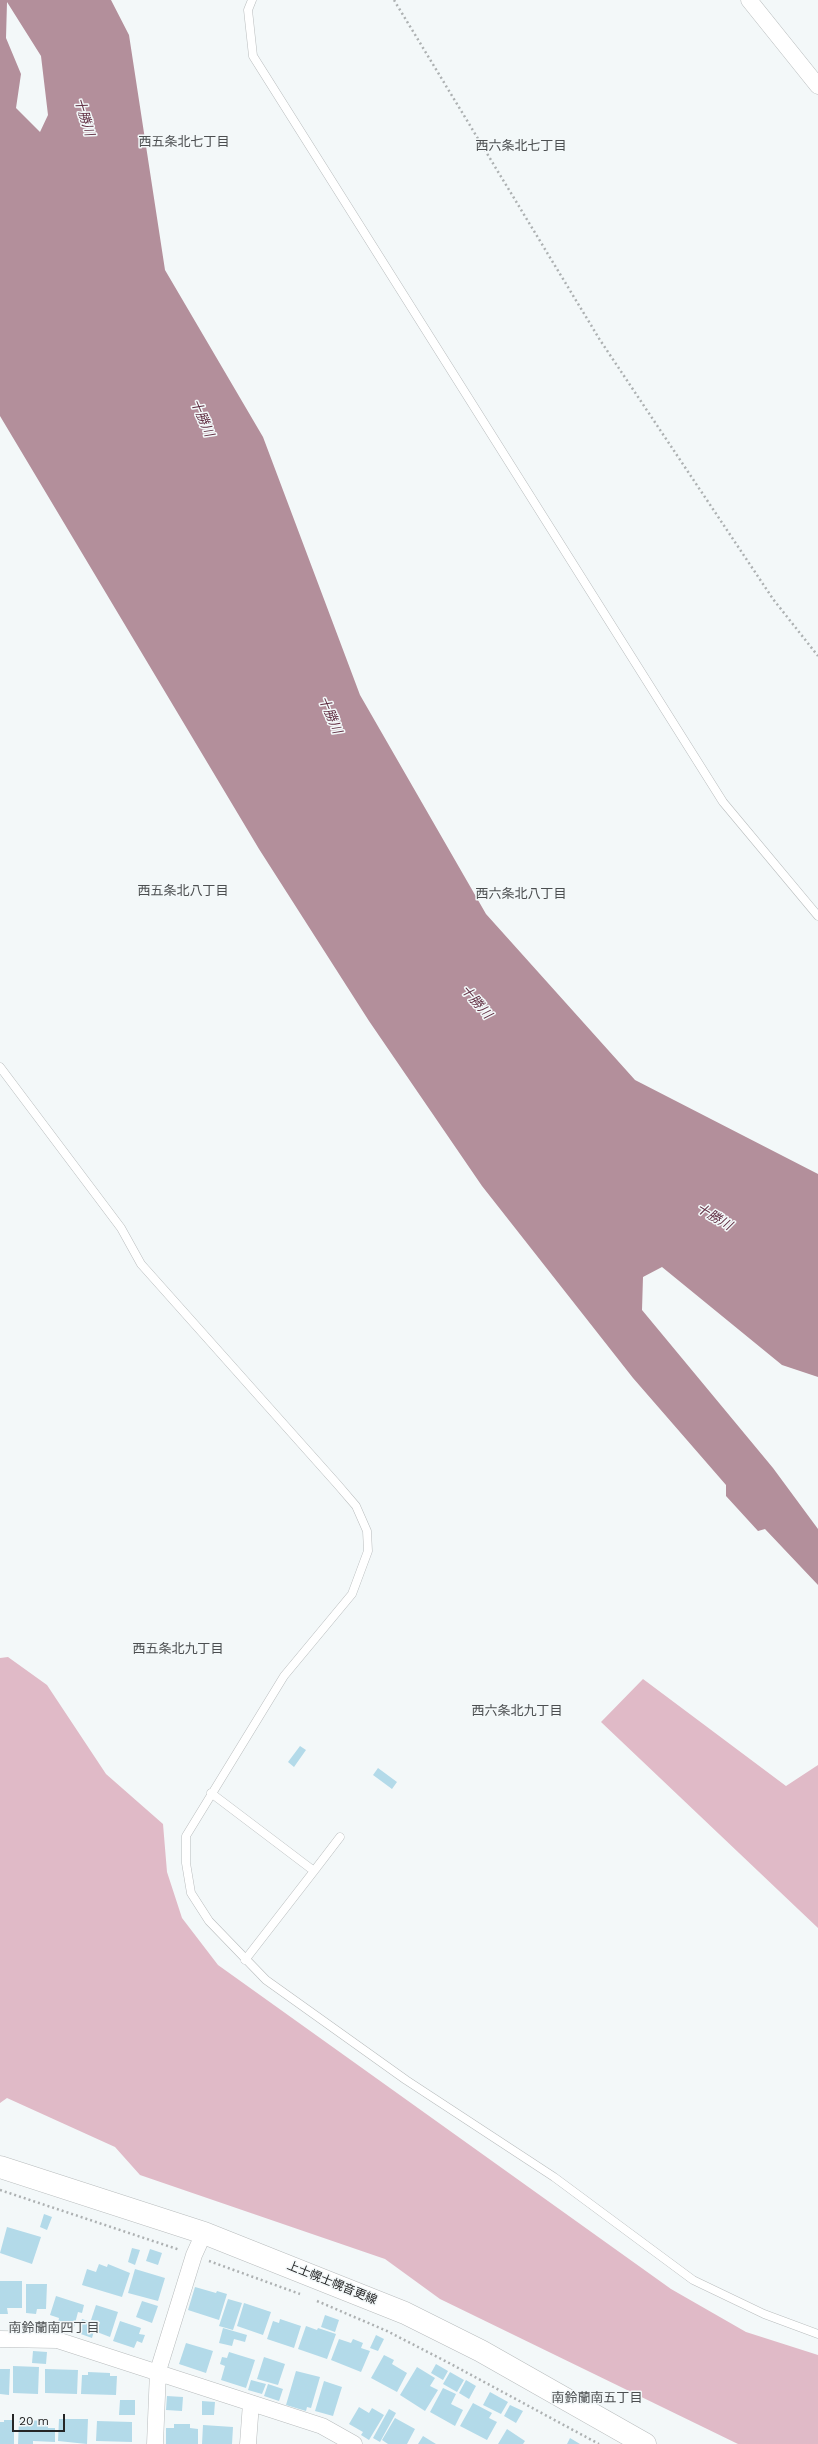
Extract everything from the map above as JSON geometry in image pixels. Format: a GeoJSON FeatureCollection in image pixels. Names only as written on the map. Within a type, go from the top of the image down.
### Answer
{"type":"FeatureCollection","features":[{"type":"Feature","properties":{"kind":"main road","name":"上士幌士幌音更線"},"geometry":{"type":"LineString","coordinates":[[0,2166],[204,2233],[404,2313],[482,2351],[645,2444]]}},
{"type":"Feature","properties":{"kind":"street"},"geometry":{"type":"LineString","coordinates":[[749,0],[818,86]]}},
{"type":"Feature","properties":{"kind":"street"},"geometry":{"type":"LineString","coordinates":[[155,2444],[158,2371],[194,2255],[204,2233]]}},
{"type":"Feature","properties":{"kind":"street"},"geometry":{"type":"LineString","coordinates":[[0,2339],[58,2340],[158,2371],[322,2426],[354,2444]]}},
{"type":"Feature","properties":{"kind":"street"},"geometry":{"type":"LineString","coordinates":[[248,2444],[251,2403]]}},
{"type":"Feature","properties":{"kind":"lane"},"geometry":{"type":"LineString","coordinates":[[252,0],[248,10],[253,56],[257,63],[723,802],[818,916]]}},
{"type":"Feature","properties":{"kind":"lane"},"geometry":{"type":"LineString","coordinates":[[0,1067],[121,1228],[141,1264],[356,1506],[367,1531],[368,1551],[352,1594],[284,1676],[186,1836],[186,1862],[191,1893],[209,1921],[245,1960],[266,1980],[406,2080],[554,2177],[693,2280],[764,2314],[818,2334]]}},
{"type":"Feature","properties":{"kind":"lane"},"geometry":{"type":"LineString","coordinates":[[211,1793],[314,1871]]}},
{"type":"Feature","properties":{"kind":"lane"},"geometry":{"type":"LineString","coordinates":[[245,1960],[340,1837]]}},
{"type":"Feature","properties":{"kind":"path"},"geometry":{"type":"LineString","coordinates":[[394,0],[600,340],[773,598],[818,656]]}},
{"type":"Feature","properties":{"kind":"path"},"geometry":{"type":"LineString","coordinates":[[0,2190],[194,2255],[303,2295]]}},
{"type":"Feature","properties":{"kind":"path"},"geometry":{"type":"LineString","coordinates":[[310,2298],[387,2331],[599,2444]]}},
{"type":"Feature","properties":{"kind":"shaded area"},"geometry":{"type":"Polygon","coordinates":[[[8,1657],[47,1685],[106,1774],[163,1824],[167,1872],[182,1918],[218,1965],[671,2289],[746,2332],[818,2355],[818,2444],[738,2444],[440,2299],[385,2259],[140,2175],[115,2147],[7,2098],[0,2103],[0,1658],[8,1657]]]}},
{"type":"Feature","properties":{"kind":"shaded area"},"geometry":{"type":"Polygon","coordinates":[[[643,1679],[786,1786],[818,1765],[818,1928],[601,1722],[643,1679]]]}},
{"type":"Feature","properties":{"kind":"water","name":"十勝川"},"geometry":{"type":"Polygon","coordinates":[[[0,0],[111,0],[129,35],[165,270],[263,437],[360,695],[486,914],[635,1080],[818,1174],[818,1377],[782,1365],[662,1267],[643,1277],[642,1310],[773,1468],[818,1529],[818,1585],[765,1529],[758,1531],[726,1496],[726,1485],[633,1378],[482,1186],[369,1021],[259,849],[0,416],[0,0]],[[7,2],[6,38],[21,74],[16,108],[40,132],[48,115],[41,56],[7,2]]]}},
{"type":"Feature","properties":{"kind":"building"},"geometry":{"type":"Polygon","coordinates":[[[300,1746],[306,1750],[294,1767],[288,1762],[300,1746]]]}},
{"type":"Feature","properties":{"kind":"building"},"geometry":{"type":"Polygon","coordinates":[[[378,1768],[397,1782],[392,1789],[373,1775],[378,1768]]]}},
{"type":"Feature","properties":{"kind":"building"},"geometry":{"type":"Polygon","coordinates":[[[44,2214],[52,2217],[47,2230],[40,2227],[44,2214]]]}},
{"type":"Feature","properties":{"kind":"building"},"geometry":{"type":"Polygon","coordinates":[[[7,2227],[41,2237],[32,2264],[0,2253],[7,2227]]]}},
{"type":"Feature","properties":{"kind":"building"},"geometry":{"type":"Polygon","coordinates":[[[132,2248],[140,2250],[135,2265],[128,2262],[132,2248]]]}},
{"type":"Feature","properties":{"kind":"building"},"geometry":{"type":"Polygon","coordinates":[[[150,2249],[162,2253],[158,2265],[146,2261],[150,2249]]]}},
{"type":"Feature","properties":{"kind":"building"},"geometry":{"type":"Polygon","coordinates":[[[99,2264],[107,2267],[108,2264],[130,2273],[122,2297],[82,2285],[87,2269],[96,2272],[99,2264]]]}},
{"type":"Feature","properties":{"kind":"building"},"geometry":{"type":"Polygon","coordinates":[[[135,2269],[165,2278],[158,2301],[128,2293],[135,2269]]]}},
{"type":"Feature","properties":{"kind":"building"},"geometry":{"type":"Polygon","coordinates":[[[0,2281],[22,2281],[22,2308],[7,2308],[8,2314],[0,2314],[0,2281]]]}},
{"type":"Feature","properties":{"kind":"building"},"geometry":{"type":"Polygon","coordinates":[[[26,2284],[47,2284],[46,2309],[37,2309],[36,2314],[26,2313],[26,2284]]]}},
{"type":"Feature","properties":{"kind":"building"},"geometry":{"type":"Polygon","coordinates":[[[195,2287],[216,2293],[217,2291],[227,2294],[219,2320],[188,2310],[195,2287]]]}},
{"type":"Feature","properties":{"kind":"building"},"geometry":{"type":"Polygon","coordinates":[[[56,2296],[84,2305],[82,2313],[78,2312],[74,2327],[58,2323],[59,2318],[50,2315],[56,2296]]]}},
{"type":"Feature","properties":{"kind":"building"},"geometry":{"type":"Polygon","coordinates":[[[228,2299],[242,2303],[233,2330],[219,2326],[228,2299]]]}},
{"type":"Feature","properties":{"kind":"building"},"geometry":{"type":"Polygon","coordinates":[[[142,2301],[158,2306],[152,2323],[136,2317],[142,2301]]]}},
{"type":"Feature","properties":{"kind":"building"},"geometry":{"type":"Polygon","coordinates":[[[244,2303],[271,2312],[263,2335],[237,2326],[244,2303]]]}},
{"type":"Feature","properties":{"kind":"building"},"geometry":{"type":"Polygon","coordinates":[[[96,2305],[118,2312],[110,2337],[97,2332],[100,2322],[91,2320],[96,2305]]]}},
{"type":"Feature","properties":{"kind":"building"},"geometry":{"type":"Polygon","coordinates":[[[325,2315],[339,2320],[335,2332],[321,2327],[325,2315]]]}},
{"type":"Feature","properties":{"kind":"building"},"geometry":{"type":"Polygon","coordinates":[[[82,2319],[96,2324],[92,2338],[78,2333],[82,2319]]]}},
{"type":"Feature","properties":{"kind":"building"},"geometry":{"type":"Polygon","coordinates":[[[280,2319],[301,2326],[294,2348],[267,2339],[273,2321],[279,2323],[280,2319]]]}},
{"type":"Feature","properties":{"kind":"building"},"geometry":{"type":"Polygon","coordinates":[[[120,2321],[141,2328],[139,2334],[145,2335],[142,2343],[137,2341],[134,2348],[113,2341],[120,2321]]]}},
{"type":"Feature","properties":{"kind":"building"},"geometry":{"type":"Polygon","coordinates":[[[306,2326],[336,2334],[327,2359],[298,2349],[306,2326]]]}},
{"type":"Feature","properties":{"kind":"building"},"geometry":{"type":"Polygon","coordinates":[[[223,2328],[247,2335],[245,2342],[234,2339],[232,2346],[219,2343],[223,2328]]]}},
{"type":"Feature","properties":{"kind":"building"},"geometry":{"type":"Polygon","coordinates":[[[376,2335],[384,2339],[378,2351],[370,2348],[376,2335]]]}},
{"type":"Feature","properties":{"kind":"building"},"geometry":{"type":"Polygon","coordinates":[[[339,2339],[351,2343],[353,2339],[363,2343],[361,2348],[370,2351],[361,2372],[331,2360],[339,2339]]]}},
{"type":"Feature","properties":{"kind":"building"},"geometry":{"type":"Polygon","coordinates":[[[186,2343],[213,2351],[206,2373],[179,2364],[186,2343]]]}},
{"type":"Feature","properties":{"kind":"building"},"geometry":{"type":"Polygon","coordinates":[[[33,2351],[47,2352],[46,2364],[32,2363],[33,2351]]]}},
{"type":"Feature","properties":{"kind":"building"},"geometry":{"type":"Polygon","coordinates":[[[229,2352],[255,2360],[246,2388],[221,2380],[225,2366],[220,2364],[222,2357],[227,2358],[229,2352]]]}},
{"type":"Feature","properties":{"kind":"building"},"geometry":{"type":"Polygon","coordinates":[[[384,2355],[394,2360],[392,2364],[407,2373],[397,2392],[371,2378],[384,2355]]]}},
{"type":"Feature","properties":{"kind":"building"},"geometry":{"type":"Polygon","coordinates":[[[264,2357],[285,2364],[278,2385],[257,2379],[264,2357]]]}},
{"type":"Feature","properties":{"kind":"building"},"geometry":{"type":"Polygon","coordinates":[[[436,2364],[448,2371],[443,2380],[431,2373],[436,2364]]]}},
{"type":"Feature","properties":{"kind":"building"},"geometry":{"type":"Polygon","coordinates":[[[13,2366],[39,2367],[38,2394],[13,2393],[13,2366]]]}},
{"type":"Feature","properties":{"kind":"building"},"geometry":{"type":"Polygon","coordinates":[[[417,2367],[435,2378],[430,2386],[438,2390],[425,2411],[400,2395],[417,2367]]]}},
{"type":"Feature","properties":{"kind":"building"},"geometry":{"type":"Polygon","coordinates":[[[0,2369],[10,2369],[9,2395],[0,2394],[0,2369]]]}},
{"type":"Feature","properties":{"kind":"building"},"geometry":{"type":"Polygon","coordinates":[[[45,2369],[78,2370],[77,2394],[45,2393],[45,2369]]]}},
{"type":"Feature","properties":{"kind":"building"},"geometry":{"type":"Polygon","coordinates":[[[296,2371],[320,2377],[311,2408],[307,2407],[306,2411],[286,2405],[296,2371]]]}},
{"type":"Feature","properties":{"kind":"building"},"geometry":{"type":"Polygon","coordinates":[[[88,2372],[110,2373],[110,2376],[117,2376],[116,2395],[81,2394],[82,2375],[88,2375],[88,2372]]]}},
{"type":"Feature","properties":{"kind":"building"},"geometry":{"type":"Polygon","coordinates":[[[450,2372],[464,2380],[457,2392],[443,2384],[450,2372]]]}},
{"type":"Feature","properties":{"kind":"building"},"geometry":{"type":"Polygon","coordinates":[[[251,2380],[266,2384],[262,2394],[248,2390],[251,2380]]]}},
{"type":"Feature","properties":{"kind":"building"},"geometry":{"type":"Polygon","coordinates":[[[466,2380],[476,2386],[469,2399],[459,2393],[466,2380]]]}},
{"type":"Feature","properties":{"kind":"building"},"geometry":{"type":"Polygon","coordinates":[[[324,2381],[342,2387],[333,2416],[315,2411],[324,2381]]]}},
{"type":"Feature","properties":{"kind":"building"},"geometry":{"type":"Polygon","coordinates":[[[268,2384],[283,2389],[279,2401],[264,2396],[268,2384]]]}},
{"type":"Feature","properties":{"kind":"building"},"geometry":{"type":"Polygon","coordinates":[[[443,2388],[456,2394],[451,2404],[463,2410],[455,2426],[430,2412],[443,2388]]]}},
{"type":"Feature","properties":{"kind":"building"},"geometry":{"type":"Polygon","coordinates":[[[490,2392],[508,2402],[501,2414],[483,2405],[490,2392]]]}},
{"type":"Feature","properties":{"kind":"building"},"geometry":{"type":"Polygon","coordinates":[[[167,2396],[183,2397],[182,2411],[166,2410],[167,2396]]]}},
{"type":"Feature","properties":{"kind":"building"},"geometry":{"type":"Polygon","coordinates":[[[120,2400],[135,2400],[135,2415],[119,2415],[120,2400]]]}},
{"type":"Feature","properties":{"kind":"building"},"geometry":{"type":"Polygon","coordinates":[[[202,2401],[215,2402],[214,2415],[202,2415],[202,2401]]]}},
{"type":"Feature","properties":{"kind":"building"},"geometry":{"type":"Polygon","coordinates":[[[473,2403],[492,2413],[489,2418],[497,2422],[487,2440],[460,2426],[473,2403]]]}},
{"type":"Feature","properties":{"kind":"building"},"geometry":{"type":"Polygon","coordinates":[[[510,2405],[523,2411],[516,2423],[504,2416],[510,2405]]]}},
{"type":"Feature","properties":{"kind":"building"},"geometry":{"type":"Polygon","coordinates":[[[359,2407],[369,2413],[372,2408],[384,2415],[369,2440],[361,2435],[363,2432],[349,2424],[359,2407]]]}},
{"type":"Feature","properties":{"kind":"building"},"geometry":{"type":"Polygon","coordinates":[[[389,2409],[396,2413],[380,2442],[373,2438],[389,2409]]]}},
{"type":"Feature","properties":{"kind":"building"},"geometry":{"type":"Polygon","coordinates":[[[395,2418],[415,2429],[407,2444],[388,2444],[382,2440],[395,2418]]]}},
{"type":"Feature","properties":{"kind":"building"},"geometry":{"type":"Polygon","coordinates":[[[59,2419],[88,2419],[87,2444],[58,2441],[59,2419]]]}},
{"type":"Feature","properties":{"kind":"building"},"geometry":{"type":"Polygon","coordinates":[[[4,2420],[14,2420],[14,2444],[0,2444],[0,2422],[4,2422],[4,2420]]]}},
{"type":"Feature","properties":{"kind":"building"},"geometry":{"type":"Polygon","coordinates":[[[19,2420],[48,2421],[48,2428],[55,2428],[55,2442],[33,2441],[33,2444],[18,2444],[19,2420]]]}},
{"type":"Feature","properties":{"kind":"building"},"geometry":{"type":"Polygon","coordinates":[[[97,2421],[132,2422],[132,2442],[96,2441],[97,2421]]]}},
{"type":"Feature","properties":{"kind":"building"},"geometry":{"type":"Polygon","coordinates":[[[174,2424],[190,2424],[190,2428],[198,2429],[198,2444],[166,2444],[166,2428],[174,2428],[174,2424]]]}},
{"type":"Feature","properties":{"kind":"building"},"geometry":{"type":"Polygon","coordinates":[[[203,2425],[233,2427],[232,2444],[202,2444],[203,2425]]]}},
{"type":"Feature","properties":{"kind":"building"},"geometry":{"type":"Polygon","coordinates":[[[507,2429],[525,2441],[523,2444],[498,2444],[507,2429]]]}},
{"type":"Feature","properties":{"kind":"building"},"geometry":{"type":"Polygon","coordinates":[[[423,2436],[436,2444],[418,2444],[423,2436]]]}},
{"type":"Feature","properties":{"kind":"building"},"geometry":{"type":"Polygon","coordinates":[[[570,2438],[580,2444],[567,2444],[570,2438]]]}},
{"type":"Feature","properties":{"kind":"district","name":"西五条北七丁目"},"geometry":{"type":"Point","coordinates":[184,142]}},
{"type":"Feature","properties":{"kind":"district","name":"西六条北七丁目"},"geometry":{"type":"Point","coordinates":[521,146]}},
{"type":"Feature","properties":{"kind":"district","name":"西五条北八丁目"},"geometry":{"type":"Point","coordinates":[183,891]}},
{"type":"Feature","properties":{"kind":"district","name":"西六条北八丁目"},"geometry":{"type":"Point","coordinates":[521,894]}},
{"type":"Feature","properties":{"kind":"district","name":"西五条北九丁目"},"geometry":{"type":"Point","coordinates":[178,1649]}},
{"type":"Feature","properties":{"kind":"district","name":"西六条北九丁目"},"geometry":{"type":"Point","coordinates":[517,1711]}},
{"type":"Feature","properties":{"kind":"district","name":"南鈴蘭南四丁目"},"geometry":{"type":"Point","coordinates":[54,2328]}},
{"type":"Feature","properties":{"kind":"district","name":"南鈴蘭南五丁目"},"geometry":{"type":"Point","coordinates":[597,2398]}}]}
